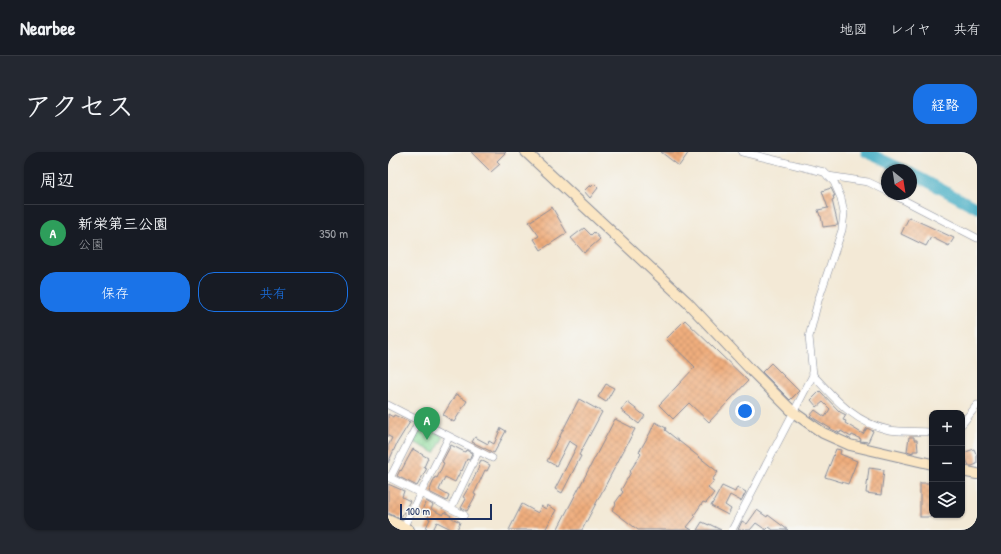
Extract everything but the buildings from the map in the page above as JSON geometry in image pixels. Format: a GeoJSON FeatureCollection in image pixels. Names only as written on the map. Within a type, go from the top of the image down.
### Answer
{"type":"FeatureCollection","features":[{"type":"Feature","properties":{"kind":"street"},"geometry":{"type":"LineString","coordinates":[[526,152],[687,302],[793,412],[823,434],[850,446],[929,463]]}},
{"type":"Feature","properties":{"kind":"street"},"geometry":{"type":"LineString","coordinates":[[742,152],[824,172],[834,182],[841,198],[844,213],[842,230],[818,301],[808,337],[813,375],[845,409],[866,422],[889,430],[929,432]]}},
{"type":"Feature","properties":{"kind":"street"},"geometry":{"type":"LineString","coordinates":[[828,176],[868,182],[881,188]]}},
{"type":"Feature","properties":{"kind":"street"},"geometry":{"type":"LineString","coordinates":[[904,200],[977,238]]}},
{"type":"Feature","properties":{"kind":"street"},"geometry":{"type":"LineString","coordinates":[[732,530],[813,375]]}},
{"type":"Feature","properties":{"kind":"street"},"geometry":{"type":"LineString","coordinates":[[388,405],[492,458]]}},
{"type":"Feature","properties":{"kind":"street"},"geometry":{"type":"LineString","coordinates":[[965,420],[977,405]]}},
{"type":"Feature","properties":{"kind":"street"},"geometry":{"type":"LineString","coordinates":[[419,421],[389,478],[421,492],[464,515]]}},
{"type":"Feature","properties":{"kind":"street"},"geometry":{"type":"LineString","coordinates":[[388,520],[405,529],[421,492],[449,437]]}},
{"type":"Feature","properties":{"kind":"street"},"geometry":{"type":"LineString","coordinates":[[451,508],[478,452]]}},
{"type":"Feature","properties":{"kind":"street"},"geometry":{"type":"LineString","coordinates":[[965,472],[977,474]]}},
{"type":"Feature","properties":{"kind":"green space"},"geometry":{"type":"Polygon","coordinates":[[[418,428],[426,432],[427,429],[441,435],[443,438],[435,453],[412,441],[418,428]]]}},
{"type":"Feature","properties":{"kind":"waterway"},"geometry":{"type":"LineString","coordinates":[[866,152],[891,164]]}},
{"type":"Feature","properties":{"kind":"waterway"},"geometry":{"type":"LineString","coordinates":[[917,176],[977,208]]}},
{"type":"Feature","properties":{"kind":"place","name":"新栄第三公園"},"geometry":{"type":"Point","coordinates":[427,440]}}]}
